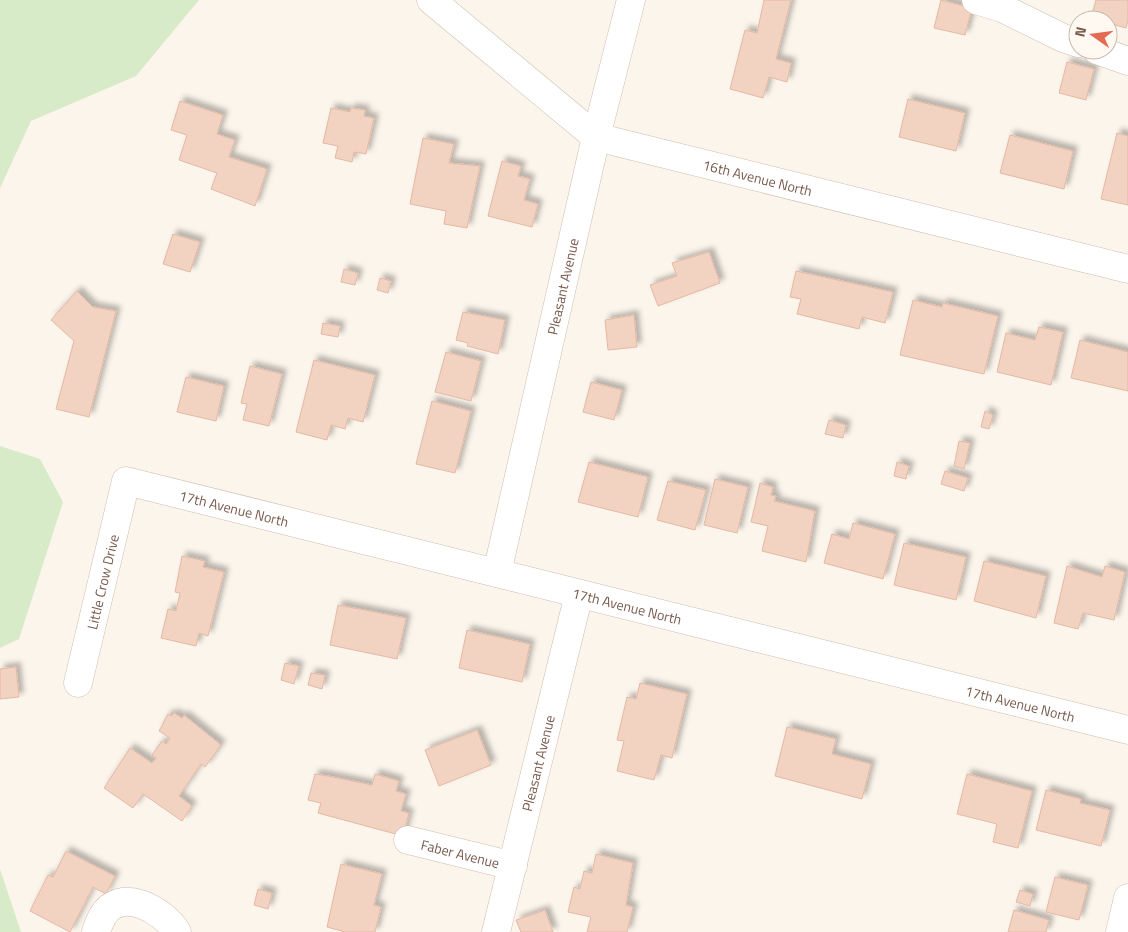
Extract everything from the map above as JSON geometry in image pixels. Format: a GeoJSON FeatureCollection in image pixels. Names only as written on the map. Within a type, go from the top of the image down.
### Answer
{"type":"FeatureCollection","features":[{"type":"Feature","properties":{"kind":"street","name":"16th Avenue North"},"geometry":{"type":"LineString","coordinates":[[431,0],[596,137],[1128,269]]}},
{"type":"Feature","properties":{"kind":"street","name":"Pleasant Avenue"},"geometry":{"type":"LineString","coordinates":[[497,573],[596,137],[631,0]]}},
{"type":"Feature","properties":{"kind":"street"},"geometry":{"type":"LineString","coordinates":[[976,0],[1002,8],[1068,40]]}},
{"type":"Feature","properties":{"kind":"street","name":"17th Avenue North"},"geometry":{"type":"LineString","coordinates":[[126,481],[1128,730]]}},
{"type":"Feature","properties":{"kind":"street","name":"Little Crow Drive"},"geometry":{"type":"LineString","coordinates":[[78,683],[126,481]]}},
{"type":"Feature","properties":{"kind":"street","name":"Pleasant Avenue"},"geometry":{"type":"LineString","coordinates":[[496,932],[579,594]]}},
{"type":"Feature","properties":{"kind":"street","name":"Faber Avenue"},"geometry":{"type":"LineString","coordinates":[[408,840],[513,866]]}},
{"type":"Feature","properties":{"kind":"street"},"geometry":{"type":"LineString","coordinates":[[1120,932],[1128,898]]}},
{"type":"Feature","properties":{"kind":"street"},"geometry":{"type":"LineString","coordinates":[[96,932],[106,911],[115,904],[128,902],[142,904],[156,911],[172,924],[177,932]]}},
{"type":"Feature","properties":{"kind":"green space"},"geometry":{"type":"Polygon","coordinates":[[[0,0],[199,0],[136,76],[31,121],[0,188],[0,0]]]}},
{"type":"Feature","properties":{"kind":"green space"},"geometry":{"type":"Polygon","coordinates":[[[0,446],[40,459],[63,502],[19,639],[0,648],[0,446]]]}},
{"type":"Feature","properties":{"kind":"green space"},"geometry":{"type":"Polygon","coordinates":[[[0,869],[21,932],[0,932],[0,869]]]}},
{"type":"Feature","properties":{"kind":"building"},"geometry":{"type":"Polygon","coordinates":[[[764,0],[791,0],[776,59],[791,63],[787,82],[769,77],[763,98],[730,89],[745,30],[757,33],[764,0]]]}},
{"type":"Feature","properties":{"kind":"building"},"geometry":{"type":"Polygon","coordinates":[[[941,0],[972,8],[965,35],[934,28],[941,0]]]}},
{"type":"Feature","properties":{"kind":"building"},"geometry":{"type":"Polygon","coordinates":[[[1096,0],[1128,0],[1126,28],[1118,26],[1118,10],[1093,10],[1096,0]]]}},
{"type":"Feature","properties":{"kind":"building"},"geometry":{"type":"Polygon","coordinates":[[[1067,62],[1094,69],[1086,100],[1059,93],[1067,62]]]}},
{"type":"Feature","properties":{"kind":"building"},"geometry":{"type":"Polygon","coordinates":[[[908,99],[965,113],[956,151],[899,137],[908,99]]]}},
{"type":"Feature","properties":{"kind":"building"},"geometry":{"type":"Polygon","coordinates":[[[180,101],[223,115],[217,134],[235,140],[229,157],[267,169],[255,206],[211,189],[217,173],[179,160],[187,135],[171,130],[180,101]]]}},
{"type":"Feature","properties":{"kind":"building"},"geometry":{"type":"Polygon","coordinates":[[[331,108],[350,112],[351,108],[365,110],[364,116],[374,118],[366,154],[354,152],[352,162],[335,158],[338,146],[323,143],[331,108]]]}},
{"type":"Feature","properties":{"kind":"building"},"geometry":{"type":"Polygon","coordinates":[[[1117,133],[1128,136],[1128,205],[1101,199],[1117,133]]]}},
{"type":"Feature","properties":{"kind":"building"},"geometry":{"type":"Polygon","coordinates":[[[1010,135],[1073,151],[1064,189],[1000,173],[1010,135]]]}},
{"type":"Feature","properties":{"kind":"building"},"geometry":{"type":"Polygon","coordinates":[[[423,138],[454,144],[449,163],[480,166],[467,228],[444,224],[446,211],[410,204],[423,138]]]}},
{"type":"Feature","properties":{"kind":"building"},"geometry":{"type":"Polygon","coordinates":[[[502,161],[521,166],[518,176],[530,179],[524,200],[538,204],[532,227],[488,216],[502,161]]]}},
{"type":"Feature","properties":{"kind":"building"},"geometry":{"type":"Polygon","coordinates":[[[173,234],[200,242],[190,272],[163,264],[173,234]]]}},
{"type":"Feature","properties":{"kind":"building"},"geometry":{"type":"Polygon","coordinates":[[[709,252],[720,283],[658,306],[650,285],[677,276],[672,263],[709,252]]]}},
{"type":"Feature","properties":{"kind":"building"},"geometry":{"type":"Polygon","coordinates":[[[344,269],[358,273],[355,285],[341,282],[344,269]]]}},
{"type":"Feature","properties":{"kind":"building"},"geometry":{"type":"Polygon","coordinates":[[[796,271],[893,292],[885,323],[862,317],[859,329],[797,314],[801,299],[790,297],[796,271]]]}},
{"type":"Feature","properties":{"kind":"building"},"geometry":{"type":"Polygon","coordinates":[[[380,278],[391,281],[388,293],[377,290],[380,278]]]}},
{"type":"Feature","properties":{"kind":"building"},"geometry":{"type":"Polygon","coordinates":[[[77,291],[93,307],[116,311],[89,417],[56,409],[74,341],[51,320],[77,291]]]}},
{"type":"Feature","properties":{"kind":"building"},"geometry":{"type":"Polygon","coordinates":[[[913,300],[942,307],[943,303],[998,316],[984,374],[900,355],[913,300]]]}},
{"type":"Feature","properties":{"kind":"building"},"geometry":{"type":"Polygon","coordinates":[[[463,312],[505,320],[498,354],[467,346],[468,343],[456,340],[463,312]]]}},
{"type":"Feature","properties":{"kind":"building"},"geometry":{"type":"Polygon","coordinates":[[[634,315],[637,347],[608,350],[605,320],[634,315]]]}},
{"type":"Feature","properties":{"kind":"building"},"geometry":{"type":"Polygon","coordinates":[[[323,323],[340,326],[338,337],[321,334],[323,323]]]}},
{"type":"Feature","properties":{"kind":"building"},"geometry":{"type":"Polygon","coordinates":[[[1039,327],[1063,332],[1051,385],[997,372],[1006,333],[1035,340],[1039,327]]]}},
{"type":"Feature","properties":{"kind":"building"},"geometry":{"type":"Polygon","coordinates":[[[1080,340],[1128,352],[1128,391],[1071,378],[1080,340]]]}},
{"type":"Feature","properties":{"kind":"building"},"geometry":{"type":"Polygon","coordinates":[[[446,352],[481,361],[471,401],[435,392],[446,352]]]}},
{"type":"Feature","properties":{"kind":"building"},"geometry":{"type":"Polygon","coordinates":[[[314,360],[375,375],[363,422],[348,418],[345,429],[331,425],[327,440],[296,432],[314,360]]]}},
{"type":"Feature","properties":{"kind":"building"},"geometry":{"type":"Polygon","coordinates":[[[250,366],[282,374],[269,426],[243,420],[247,404],[241,403],[250,366]]]}},
{"type":"Feature","properties":{"kind":"building"},"geometry":{"type":"Polygon","coordinates":[[[186,377],[224,386],[216,421],[177,412],[186,377]]]}},
{"type":"Feature","properties":{"kind":"building"},"geometry":{"type":"Polygon","coordinates":[[[591,382],[622,390],[614,420],[583,412],[591,382]]]}},
{"type":"Feature","properties":{"kind":"building"},"geometry":{"type":"Polygon","coordinates":[[[432,401],[471,411],[455,473],[416,464],[432,401]]]}},
{"type":"Feature","properties":{"kind":"building"},"geometry":{"type":"Polygon","coordinates":[[[985,411],[993,415],[989,429],[981,427],[985,411]]]}},
{"type":"Feature","properties":{"kind":"building"},"geometry":{"type":"Polygon","coordinates":[[[829,420],[846,425],[843,438],[825,434],[829,420]]]}},
{"type":"Feature","properties":{"kind":"building"},"geometry":{"type":"Polygon","coordinates":[[[959,441],[970,443],[964,469],[954,466],[959,441]]]}},
{"type":"Feature","properties":{"kind":"building"},"geometry":{"type":"Polygon","coordinates":[[[589,462],[648,477],[638,517],[578,502],[589,462]]]}},
{"type":"Feature","properties":{"kind":"building"},"geometry":{"type":"Polygon","coordinates":[[[897,462],[909,466],[906,479],[894,476],[897,462]]]}},
{"type":"Feature","properties":{"kind":"building"},"geometry":{"type":"Polygon","coordinates":[[[945,471],[968,478],[964,491],[941,484],[945,471]]]}},
{"type":"Feature","properties":{"kind":"building"},"geometry":{"type":"Polygon","coordinates":[[[715,479],[748,487],[737,533],[704,525],[715,479]]]}},
{"type":"Feature","properties":{"kind":"building"},"geometry":{"type":"Polygon","coordinates":[[[668,481],[706,490],[695,530],[657,520],[668,481]]]}},
{"type":"Feature","properties":{"kind":"building"},"geometry":{"type":"Polygon","coordinates":[[[760,483],[773,487],[771,495],[776,496],[774,501],[815,511],[806,562],[762,551],[768,526],[751,522],[760,483]]]}},
{"type":"Feature","properties":{"kind":"building"},"geometry":{"type":"Polygon","coordinates":[[[853,523],[895,534],[883,579],[824,563],[832,534],[849,539],[853,523]]]}},
{"type":"Feature","properties":{"kind":"building"},"geometry":{"type":"Polygon","coordinates":[[[904,543],[966,557],[956,600],[894,585],[904,543]]]}},
{"type":"Feature","properties":{"kind":"building"},"geometry":{"type":"Polygon","coordinates":[[[182,556],[205,561],[203,567],[224,572],[208,636],[199,633],[196,646],[161,638],[168,609],[176,611],[180,593],[175,592],[182,556]]]}},
{"type":"Feature","properties":{"kind":"building"},"geometry":{"type":"Polygon","coordinates":[[[984,561],[1046,576],[1036,618],[974,601],[984,561]]]}},
{"type":"Feature","properties":{"kind":"building"},"geometry":{"type":"Polygon","coordinates":[[[1067,566],[1102,577],[1105,566],[1125,572],[1114,620],[1083,613],[1078,629],[1054,623],[1067,566]]]}},
{"type":"Feature","properties":{"kind":"building"},"geometry":{"type":"Polygon","coordinates":[[[338,605],[406,618],[397,659],[330,645],[338,605]]]}},
{"type":"Feature","properties":{"kind":"building"},"geometry":{"type":"Polygon","coordinates":[[[467,630],[530,644],[522,682],[459,668],[467,630]]]}},
{"type":"Feature","properties":{"kind":"building"},"geometry":{"type":"Polygon","coordinates":[[[285,663],[299,666],[294,684],[281,680],[285,663]]]}},
{"type":"Feature","properties":{"kind":"building"},"geometry":{"type":"Polygon","coordinates":[[[16,667],[19,697],[0,699],[0,669],[16,667]]]}},
{"type":"Feature","properties":{"kind":"building"},"geometry":{"type":"Polygon","coordinates":[[[311,673],[325,675],[322,689],[308,685],[311,673]]]}},
{"type":"Feature","properties":{"kind":"building"},"geometry":{"type":"Polygon","coordinates":[[[640,683],[687,694],[672,758],[661,755],[654,780],[617,771],[624,741],[617,740],[627,697],[636,699],[640,683]]]}},
{"type":"Feature","properties":{"kind":"building"},"geometry":{"type":"Polygon","coordinates":[[[174,713],[182,718],[184,715],[221,745],[205,767],[201,764],[179,796],[192,806],[182,821],[143,794],[133,808],[104,788],[130,748],[152,763],[156,758],[152,755],[162,741],[166,744],[170,738],[159,731],[168,714],[171,716],[174,713]]]}},
{"type":"Feature","properties":{"kind":"building"},"geometry":{"type":"Polygon","coordinates":[[[787,727],[836,739],[832,754],[871,764],[862,799],[775,776],[787,727]]]}},
{"type":"Feature","properties":{"kind":"building"},"geometry":{"type":"Polygon","coordinates":[[[477,730],[491,765],[439,786],[425,750],[477,730]]]}},
{"type":"Feature","properties":{"kind":"building"},"geometry":{"type":"Polygon","coordinates":[[[315,774],[372,785],[375,774],[399,781],[396,791],[406,794],[401,811],[409,813],[403,836],[318,813],[321,803],[308,800],[315,774]]]}},
{"type":"Feature","properties":{"kind":"building"},"geometry":{"type":"Polygon","coordinates":[[[967,774],[1032,791],[1018,848],[993,842],[997,824],[957,814],[967,774]]]}},
{"type":"Feature","properties":{"kind":"building"},"geometry":{"type":"Polygon","coordinates":[[[1046,790],[1081,799],[1080,803],[1110,810],[1101,846],[1036,830],[1046,790]]]}},
{"type":"Feature","properties":{"kind":"building"},"geometry":{"type":"Polygon","coordinates":[[[66,851],[115,876],[106,894],[93,887],[70,932],[30,911],[48,875],[53,877],[66,851]]]}},
{"type":"Feature","properties":{"kind":"building"},"geometry":{"type":"Polygon","coordinates":[[[596,854],[633,863],[626,905],[633,907],[627,932],[587,932],[591,917],[568,912],[574,887],[580,889],[584,871],[592,873],[596,854]]]}},
{"type":"Feature","properties":{"kind":"building"},"geometry":{"type":"Polygon","coordinates":[[[341,864],[382,874],[374,905],[381,907],[375,932],[345,932],[327,927],[341,864]]]}},
{"type":"Feature","properties":{"kind":"building"},"geometry":{"type":"Polygon","coordinates":[[[1055,877],[1088,885],[1079,920],[1046,912],[1055,877]]]}},
{"type":"Feature","properties":{"kind":"building"},"geometry":{"type":"Polygon","coordinates":[[[258,889],[272,893],[268,909],[254,905],[258,889]]]}},
{"type":"Feature","properties":{"kind":"building"},"geometry":{"type":"Polygon","coordinates":[[[1020,890],[1033,894],[1030,906],[1016,902],[1020,890]]]}},
{"type":"Feature","properties":{"kind":"building"},"geometry":{"type":"Polygon","coordinates":[[[545,910],[553,932],[521,932],[516,920],[545,910]]]}},
{"type":"Feature","properties":{"kind":"building"},"geometry":{"type":"Polygon","coordinates":[[[1014,910],[1049,920],[1046,932],[1008,932],[1014,910]]]}}]}
